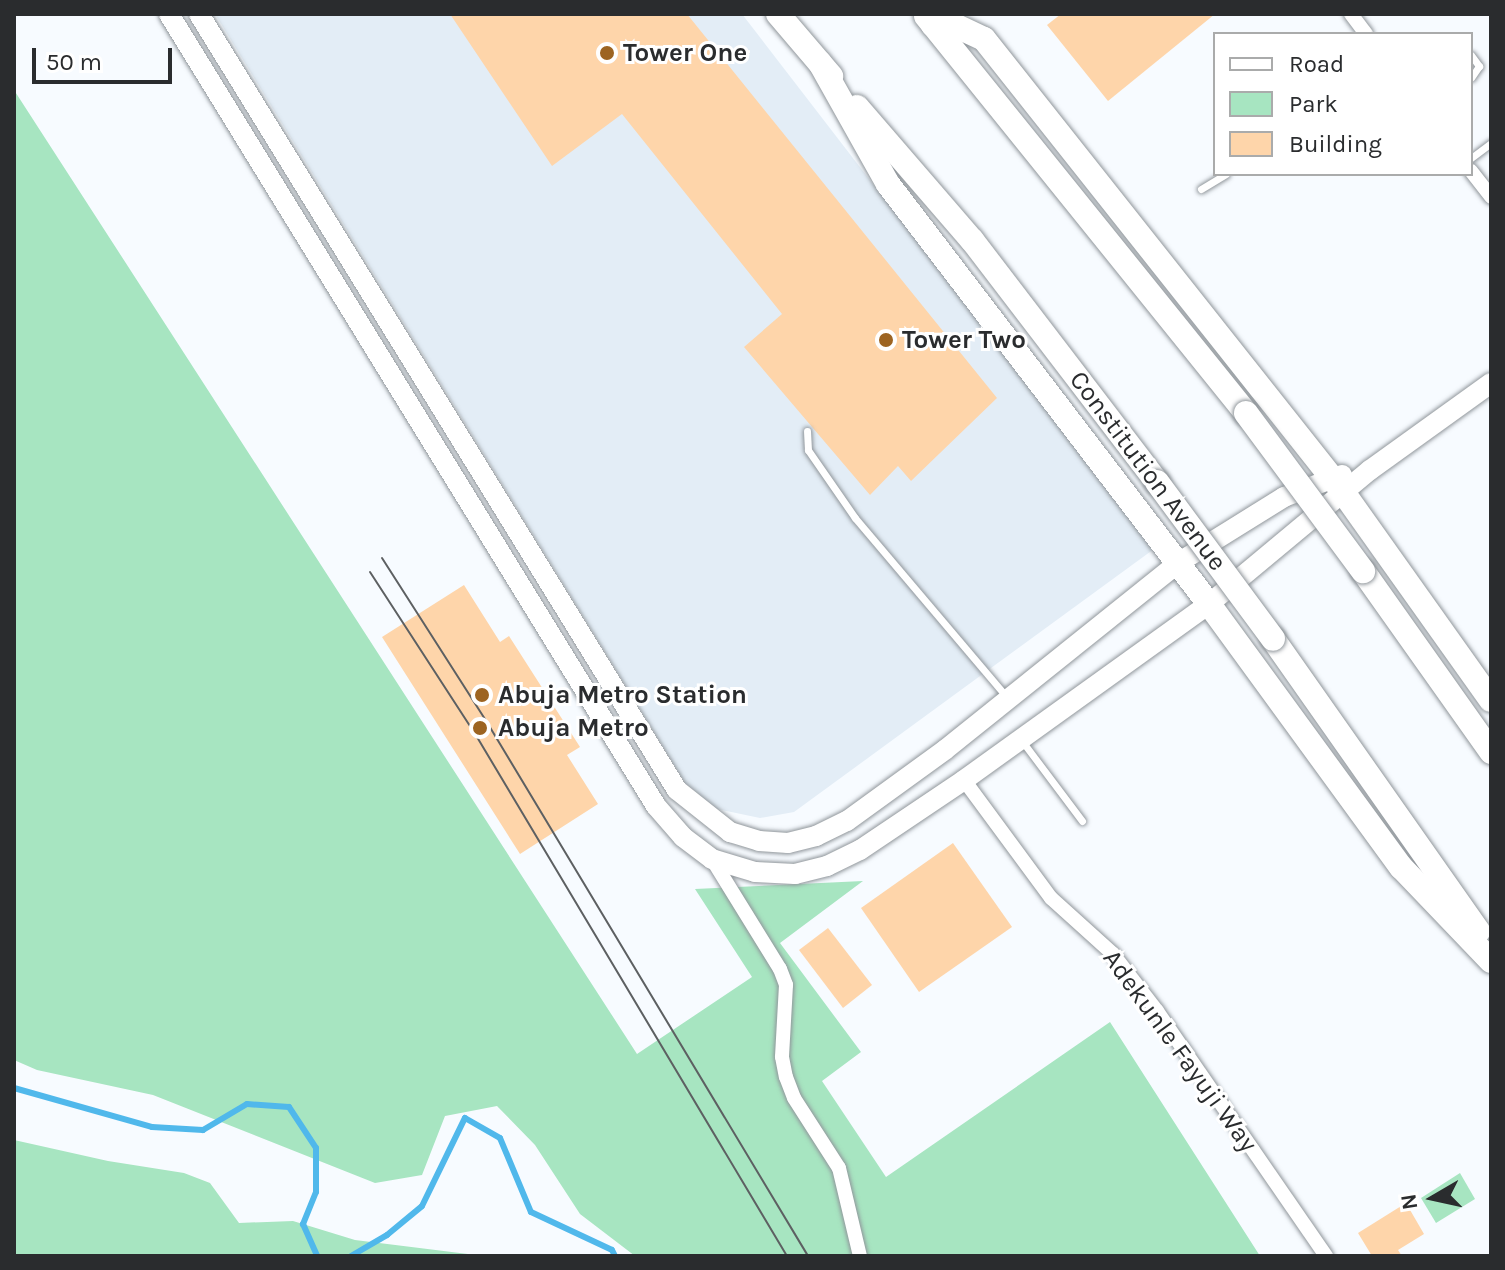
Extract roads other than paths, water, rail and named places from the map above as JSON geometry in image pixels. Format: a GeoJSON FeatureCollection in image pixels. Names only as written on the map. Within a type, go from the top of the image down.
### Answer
{"type":"FeatureCollection","features":[{"type":"Feature","properties":{"kind":"main road","name":"Constitution Avenue"},"geometry":{"type":"LineString","coordinates":[[778,14],[972,240],[1157,482],[1273,639],[1491,950]]}},
{"type":"Feature","properties":{"kind":"main road"},"geometry":{"type":"LineString","coordinates":[[928,17],[1246,413],[1491,752]]}},
{"type":"Feature","properties":{"kind":"main road"},"geometry":{"type":"LineString","coordinates":[[928,17],[984,39],[1337,485],[1491,700]]}},
{"type":"Feature","properties":{"kind":"main road"},"geometry":{"type":"LineString","coordinates":[[820,63],[888,184],[1209,604],[1401,867],[1491,961]]}},
{"type":"Feature","properties":{"kind":"street"},"geometry":{"type":"LineString","coordinates":[[169,14],[656,806],[683,837],[712,859],[755,872],[795,874],[827,866],[860,850],[964,780],[1209,604],[1337,485]]}},
{"type":"Feature","properties":{"kind":"street"},"geometry":{"type":"LineString","coordinates":[[199,14],[677,790],[730,832],[759,841],[788,843],[816,836],[847,821],[1009,699],[1178,563],[1284,497],[1337,485],[1370,470],[1491,383]]}},
{"type":"Feature","properties":{"kind":"street"},"geometry":{"type":"LineString","coordinates":[[1351,14],[1364,32]]}},
{"type":"Feature","properties":{"kind":"street"},"geometry":{"type":"LineString","coordinates":[[1473,174],[1491,197]]}},
{"type":"Feature","properties":{"kind":"street","name":"Adekunle Fayuji Way"},"geometry":{"type":"LineString","coordinates":[[964,780],[1051,898],[1113,954],[1157,1011],[1326,1256]]}},
{"type":"Feature","properties":{"kind":"street"},"geometry":{"type":"LineString","coordinates":[[712,859],[780,969],[786,985],[782,1057],[786,1077],[794,1098],[839,1168],[860,1256]]}},
{"type":"Feature","properties":{"kind":"lane"},"geometry":{"type":"LineString","coordinates":[[1473,58],[1479,66],[1473,75]]}},
{"type":"Feature","properties":{"kind":"lane"},"geometry":{"type":"LineString","coordinates":[[1473,156],[1491,143]]}},
{"type":"Feature","properties":{"kind":"lane"},"geometry":{"type":"LineString","coordinates":[[1201,189],[1223,176]]}},
{"type":"Feature","properties":{"kind":"lane"},"geometry":{"type":"LineString","coordinates":[[807,431],[808,450],[855,518],[1009,699]]}},
{"type":"Feature","properties":{"kind":"lane"},"geometry":{"type":"LineString","coordinates":[[1021,739],[1082,821]]}},
{"type":"Feature","properties":{"kind":"waterway"},"geometry":{"type":"LineString","coordinates":[[14,1088],[152,1127],[203,1130],[247,1104],[289,1107],[316,1148],[316,1192],[303,1224],[317,1256]]}},
{"type":"Feature","properties":{"kind":"waterway"},"geometry":{"type":"LineString","coordinates":[[351,1256],[387,1235],[422,1206],[465,1118],[500,1138],[531,1212],[612,1250],[615,1256]]}},
{"type":"Feature","properties":{"kind":"tram line"},"geometry":{"type":"LineString","coordinates":[[382,558],[488,724],[808,1256]]}},
{"type":"Feature","properties":{"kind":"tram line"},"geometry":{"type":"LineString","coordinates":[[370,572],[474,732],[787,1256]]}},
{"type":"Feature","properties":{"kind":"place","name":"Tower One"},"geometry":{"type":"Point","coordinates":[607,53]}},
{"type":"Feature","properties":{"kind":"place","name":"Tower Two"},"geometry":{"type":"Point","coordinates":[886,340]}},
{"type":"Feature","properties":{"kind":"place","name":"Abuja Metro Station"},"geometry":{"type":"Point","coordinates":[482,695]}},
{"type":"Feature","properties":{"kind":"place","name":"Abuja Metro"},"geometry":{"type":"Point","coordinates":[480,728]}}]}
